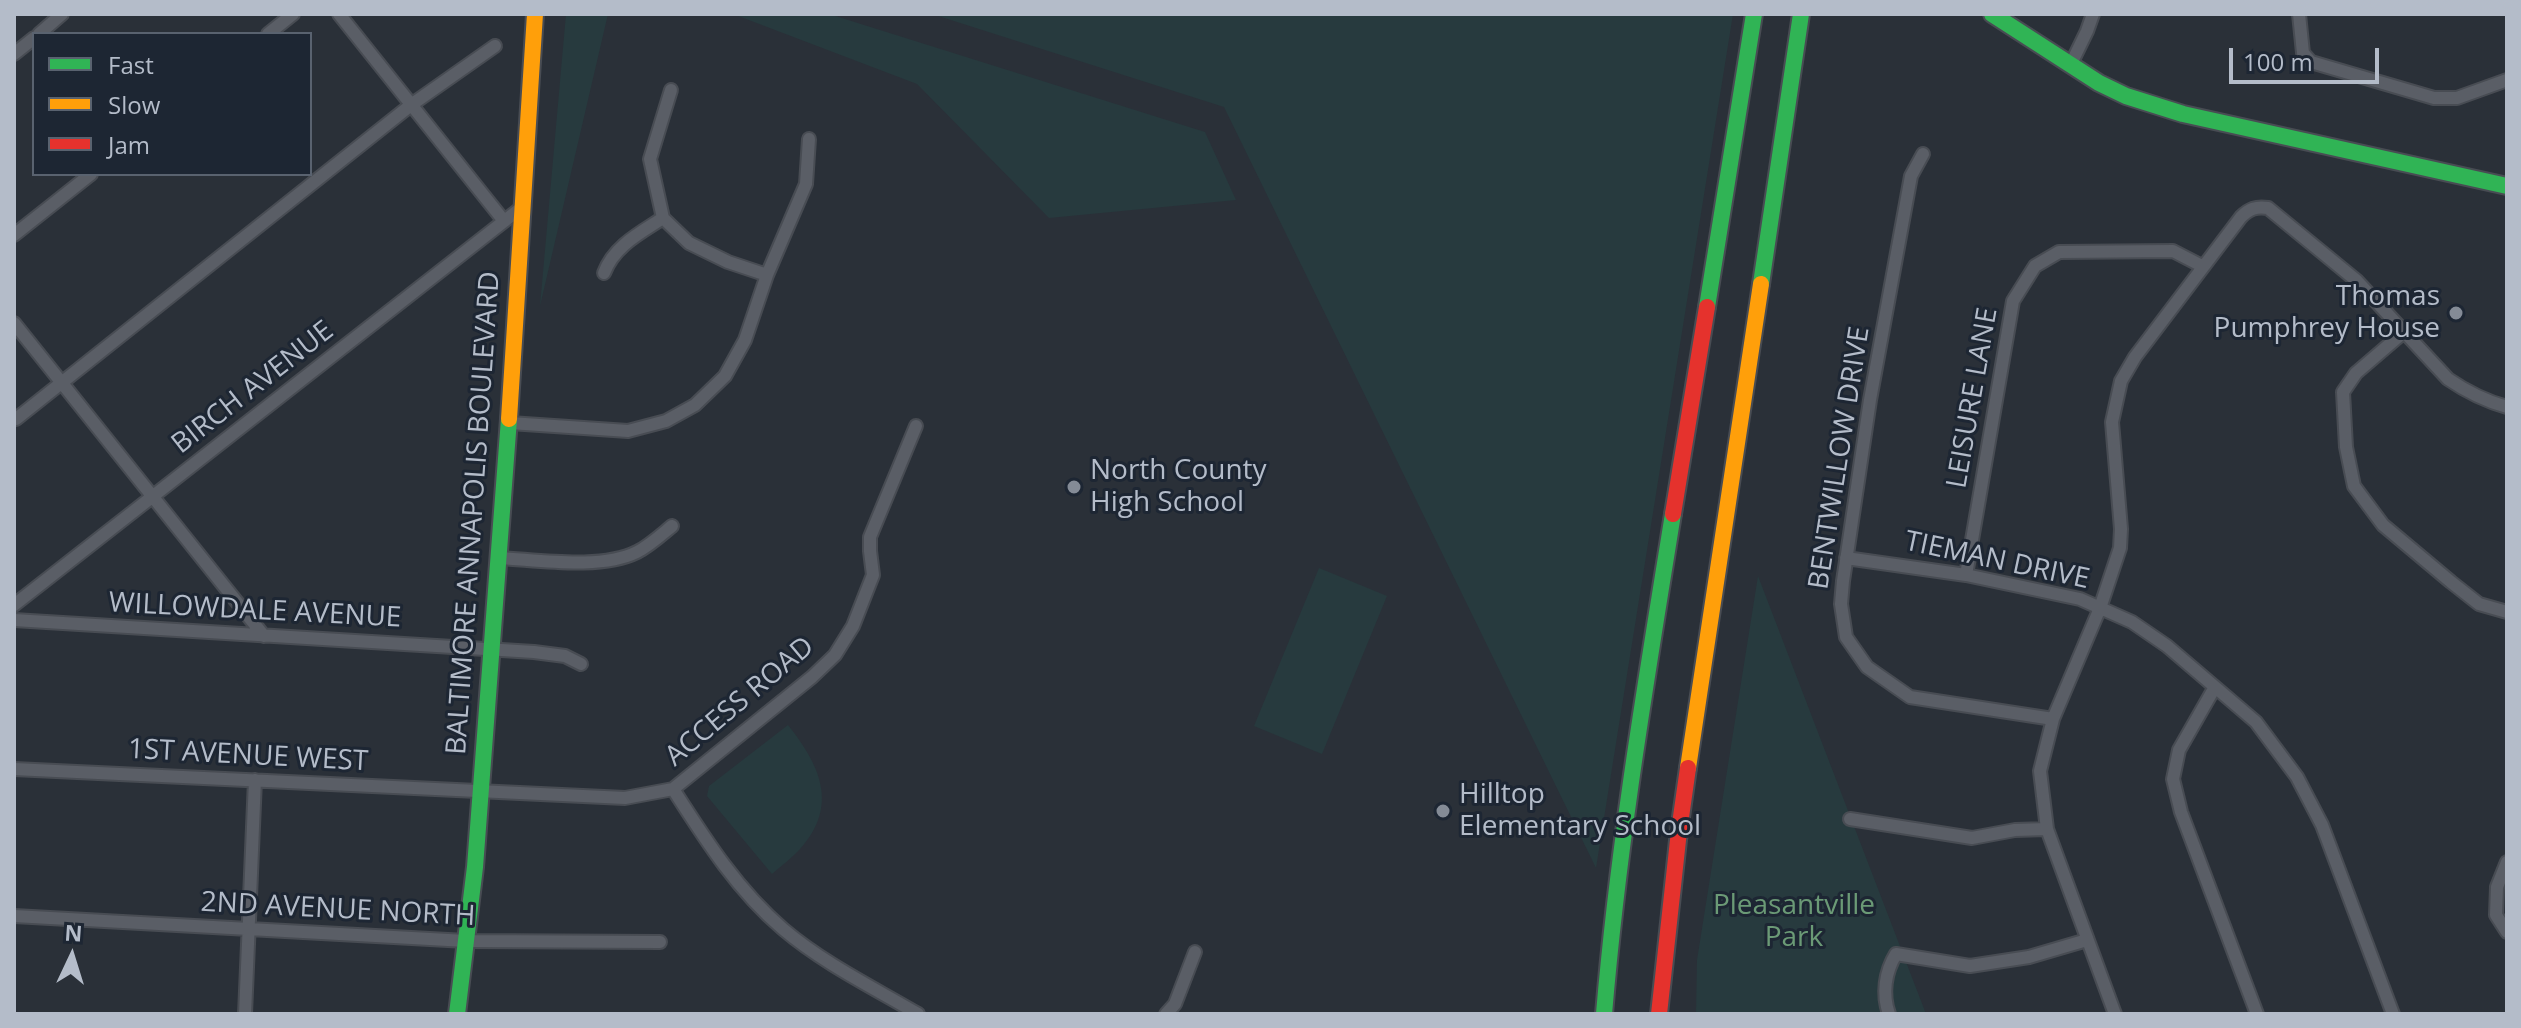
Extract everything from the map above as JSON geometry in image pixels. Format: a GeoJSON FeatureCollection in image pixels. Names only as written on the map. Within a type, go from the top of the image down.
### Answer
{"type":"FeatureCollection","features":[{"type":"Feature","properties":{"kind":"main road","name":"BALTIMORE ANNAPOLIS BOULEVARD"},"geometry":{"type":"LineString","coordinates":[[457,1014],[493,649],[535,14]]}},
{"type":"Feature","properties":{"kind":"main road"},"geometry":{"type":"LineString","coordinates":[[1604,1014],[1613,909],[1637,738],[1754,14]]}},
{"type":"Feature","properties":{"kind":"main road"},"geometry":{"type":"LineString","coordinates":[[1659,1014],[1679,831],[1801,14]]}},
{"type":"Feature","properties":{"kind":"main road"},"geometry":{"type":"LineString","coordinates":[[1756,331],[1812,14]]}},
{"type":"Feature","properties":{"kind":"main road"},"geometry":{"type":"LineString","coordinates":[[1992,14],[2070,66],[2126,96],[2183,114],[2507,186]]}},
{"type":"Feature","properties":{"kind":"street"},"geometry":{"type":"LineString","coordinates":[[41,32],[62,14]]}},
{"type":"Feature","properties":{"kind":"street"},"geometry":{"type":"LineString","coordinates":[[270,32],[293,14]]}},
{"type":"Feature","properties":{"kind":"street"},"geometry":{"type":"LineString","coordinates":[[339,14],[504,221]]}},
{"type":"Feature","properties":{"kind":"street"},"geometry":{"type":"LineString","coordinates":[[2070,66],[2093,14]]}},
{"type":"Feature","properties":{"kind":"street"},"geometry":{"type":"LineString","coordinates":[[2299,14],[2303,53],[2311,62],[2434,98],[2457,98],[2507,80]]}},
{"type":"Feature","properties":{"kind":"street"},"geometry":{"type":"LineString","coordinates":[[14,54],[32,40]]}},
{"type":"Feature","properties":{"kind":"street"},"geometry":{"type":"LineString","coordinates":[[16,419],[411,105],[495,46]]}},
{"type":"Feature","properties":{"kind":"street"},"geometry":{"type":"LineString","coordinates":[[671,90],[650,159],[663,218],[689,243],[728,262],[767,275]]}},
{"type":"Feature","properties":{"kind":"street"},"geometry":{"type":"LineString","coordinates":[[510,423],[628,431],[666,421],[695,405],[725,376],[745,340],[767,275],[806,184],[809,139]]}},
{"type":"Feature","properties":{"kind":"street","name":"BENTWILLOW DRIVE"},"geometry":{"type":"LineString","coordinates":[[1923,154],[1911,176],[1870,400],[1841,604],[1846,634],[1867,667],[1910,697],[2053,719]]}},
{"type":"Feature","properties":{"kind":"street"},"geometry":{"type":"LineString","coordinates":[[14,235],[88,176]]}},
{"type":"Feature","properties":{"kind":"street"},"geometry":{"type":"LineString","coordinates":[[2115,1014],[2047,829],[2040,771],[2053,719],[2100,608],[2120,548],[2112,422],[2117,392],[2135,357],[2202,266],[2248,210],[2258,206],[2268,208],[2357,281],[2448,379],[2488,402],[2507,407]]}},
{"type":"Feature","properties":{"kind":"street","name":"BIRCH AVENUE"},"geometry":{"type":"LineString","coordinates":[[14,605],[521,208]]}},
{"type":"Feature","properties":{"kind":"street"},"geometry":{"type":"LineString","coordinates":[[604,273],[609,259],[623,245],[663,218]]}},
{"type":"Feature","properties":{"kind":"street","name":"LEISURE LANE"},"geometry":{"type":"LineString","coordinates":[[1966,575],[2013,301],[2035,266],[2059,252],[2136,250],[2173,251],[2202,266]]}},
{"type":"Feature","properties":{"kind":"street"},"geometry":{"type":"LineString","coordinates":[[14,323],[264,636]]}},
{"type":"Feature","properties":{"kind":"street"},"geometry":{"type":"LineString","coordinates":[[2405,331],[2356,373],[2343,392],[2346,447],[2354,486],[2383,525],[2451,582],[2479,604],[2507,612]]}},
{"type":"Feature","properties":{"kind":"street","name":"ACCESS ROAD"},"geometry":{"type":"LineString","coordinates":[[916,426],[870,537],[873,575],[845,641],[812,677],[673,789],[738,885],[783,929],[843,970],[918,1014]]}},
{"type":"Feature","properties":{"kind":"street"},"geometry":{"type":"LineString","coordinates":[[500,558],[597,562],[618,559],[637,552],[672,526]]}},
{"type":"Feature","properties":{"kind":"street","name":"TIEMAN DRIVE"},"geometry":{"type":"LineString","coordinates":[[1846,558],[1966,575],[2080,599],[2132,622],[2167,646],[2256,722],[2297,777],[2322,825],[2393,1014]]}},
{"type":"Feature","properties":{"kind":"street","name":"WILLOWDALE AVENUE"},"geometry":{"type":"LineString","coordinates":[[14,620],[553,653],[581,664]]}},
{"type":"Feature","properties":{"kind":"street"},"geometry":{"type":"LineString","coordinates":[[2215,687],[2179,750],[2173,779],[2181,812],[2257,1014]]}},
{"type":"Feature","properties":{"kind":"street","name":"1ST AVENUE WEST"},"geometry":{"type":"LineString","coordinates":[[14,769],[625,798],[673,789]]}},
{"type":"Feature","properties":{"kind":"street"},"geometry":{"type":"LineString","coordinates":[[245,1014],[255,780]]}},
{"type":"Feature","properties":{"kind":"street"},"geometry":{"type":"LineString","coordinates":[[1850,819],[1972,838],[2015,830],[2047,829]]}},
{"type":"Feature","properties":{"kind":"street"},"geometry":{"type":"LineString","coordinates":[[2507,862],[2497,887],[2496,915],[2507,932]]}},
{"type":"Feature","properties":{"kind":"street","name":"2ND AVENUE NORTH"},"geometry":{"type":"LineString","coordinates":[[14,916],[466,941],[660,942]]}},
{"type":"Feature","properties":{"kind":"street"},"geometry":{"type":"LineString","coordinates":[[1889,1014],[1886,1007],[1887,968],[1896,954],[1970,966],[2029,957],[2087,940]]}},
{"type":"Feature","properties":{"kind":"street"},"geometry":{"type":"LineString","coordinates":[[1166,1014],[1175,1004],[1195,952]]}},
{"type":"Feature","properties":{"kind":"green space"},"geometry":{"type":"Polygon","coordinates":[[[566,14],[608,14],[540,306],[566,14]]]}},
{"type":"Feature","properties":{"kind":"green space"},"geometry":{"type":"Polygon","coordinates":[[[733,14],[829,14],[1205,132],[1236,200],[1049,218],[917,84],[733,14]]]}},
{"type":"Feature","properties":{"kind":"green space"},"geometry":{"type":"Polygon","coordinates":[[[932,14],[1733,14],[1596,868],[1224,107],[932,14]]]}},
{"type":"Feature","properties":{"kind":"green space"},"geometry":{"type":"Polygon","coordinates":[[[1319,568],[1387,596],[1322,754],[1254,726],[1319,568]]]}},
{"type":"Feature","properties":{"kind":"green space","name":"Pleasantville Park"},"geometry":{"type":"Polygon","coordinates":[[[1758,576],[1926,1014],[1696,1014],[1697,960],[1758,576]]]}},
{"type":"Feature","properties":{"kind":"green space"},"geometry":{"type":"Polygon","coordinates":[[[788,725],[816,770],[822,801],[812,833],[797,852],[772,874],[707,796],[709,786],[788,725]]]}},
{"type":"Feature","properties":{"kind":"traffic: fast"},"geometry":{"type":"LineString","coordinates":[[1707,307],[1754,14]]}},
{"type":"Feature","properties":{"kind":"traffic: fast"},"geometry":{"type":"LineString","coordinates":[[1761,284],[1801,14]]}},
{"type":"Feature","properties":{"kind":"traffic: fast"},"geometry":{"type":"LineString","coordinates":[[1992,14],[2099,83],[2126,96],[2183,114],[2507,186]]}},
{"type":"Feature","properties":{"kind":"traffic: fast"},"geometry":{"type":"LineString","coordinates":[[457,1014],[475,867],[509,419]]}},
{"type":"Feature","properties":{"kind":"traffic: fast"},"geometry":{"type":"LineString","coordinates":[[1604,1014],[1625,826],[1673,514]]}},
{"type":"Feature","properties":{"kind":"traffic: slow"},"geometry":{"type":"LineString","coordinates":[[509,419],[535,14]]}},
{"type":"Feature","properties":{"kind":"traffic: slow"},"geometry":{"type":"LineString","coordinates":[[1688,768],[1761,284]]}},
{"type":"Feature","properties":{"kind":"traffic: jam"},"geometry":{"type":"LineString","coordinates":[[1673,514],[1707,307]]}},
{"type":"Feature","properties":{"kind":"traffic: jam"},"geometry":{"type":"LineString","coordinates":[[1659,1014],[1688,768]]}},
{"type":"Feature","properties":{"kind":"place","name":"Thomas Pumphrey House"},"geometry":{"type":"Point","coordinates":[2456,313]}},
{"type":"Feature","properties":{"kind":"place","name":"North County High School"},"geometry":{"type":"Point","coordinates":[1074,487]}},
{"type":"Feature","properties":{"kind":"place","name":"Hilltop Elementary School"},"geometry":{"type":"Point","coordinates":[1443,811]}}]}
